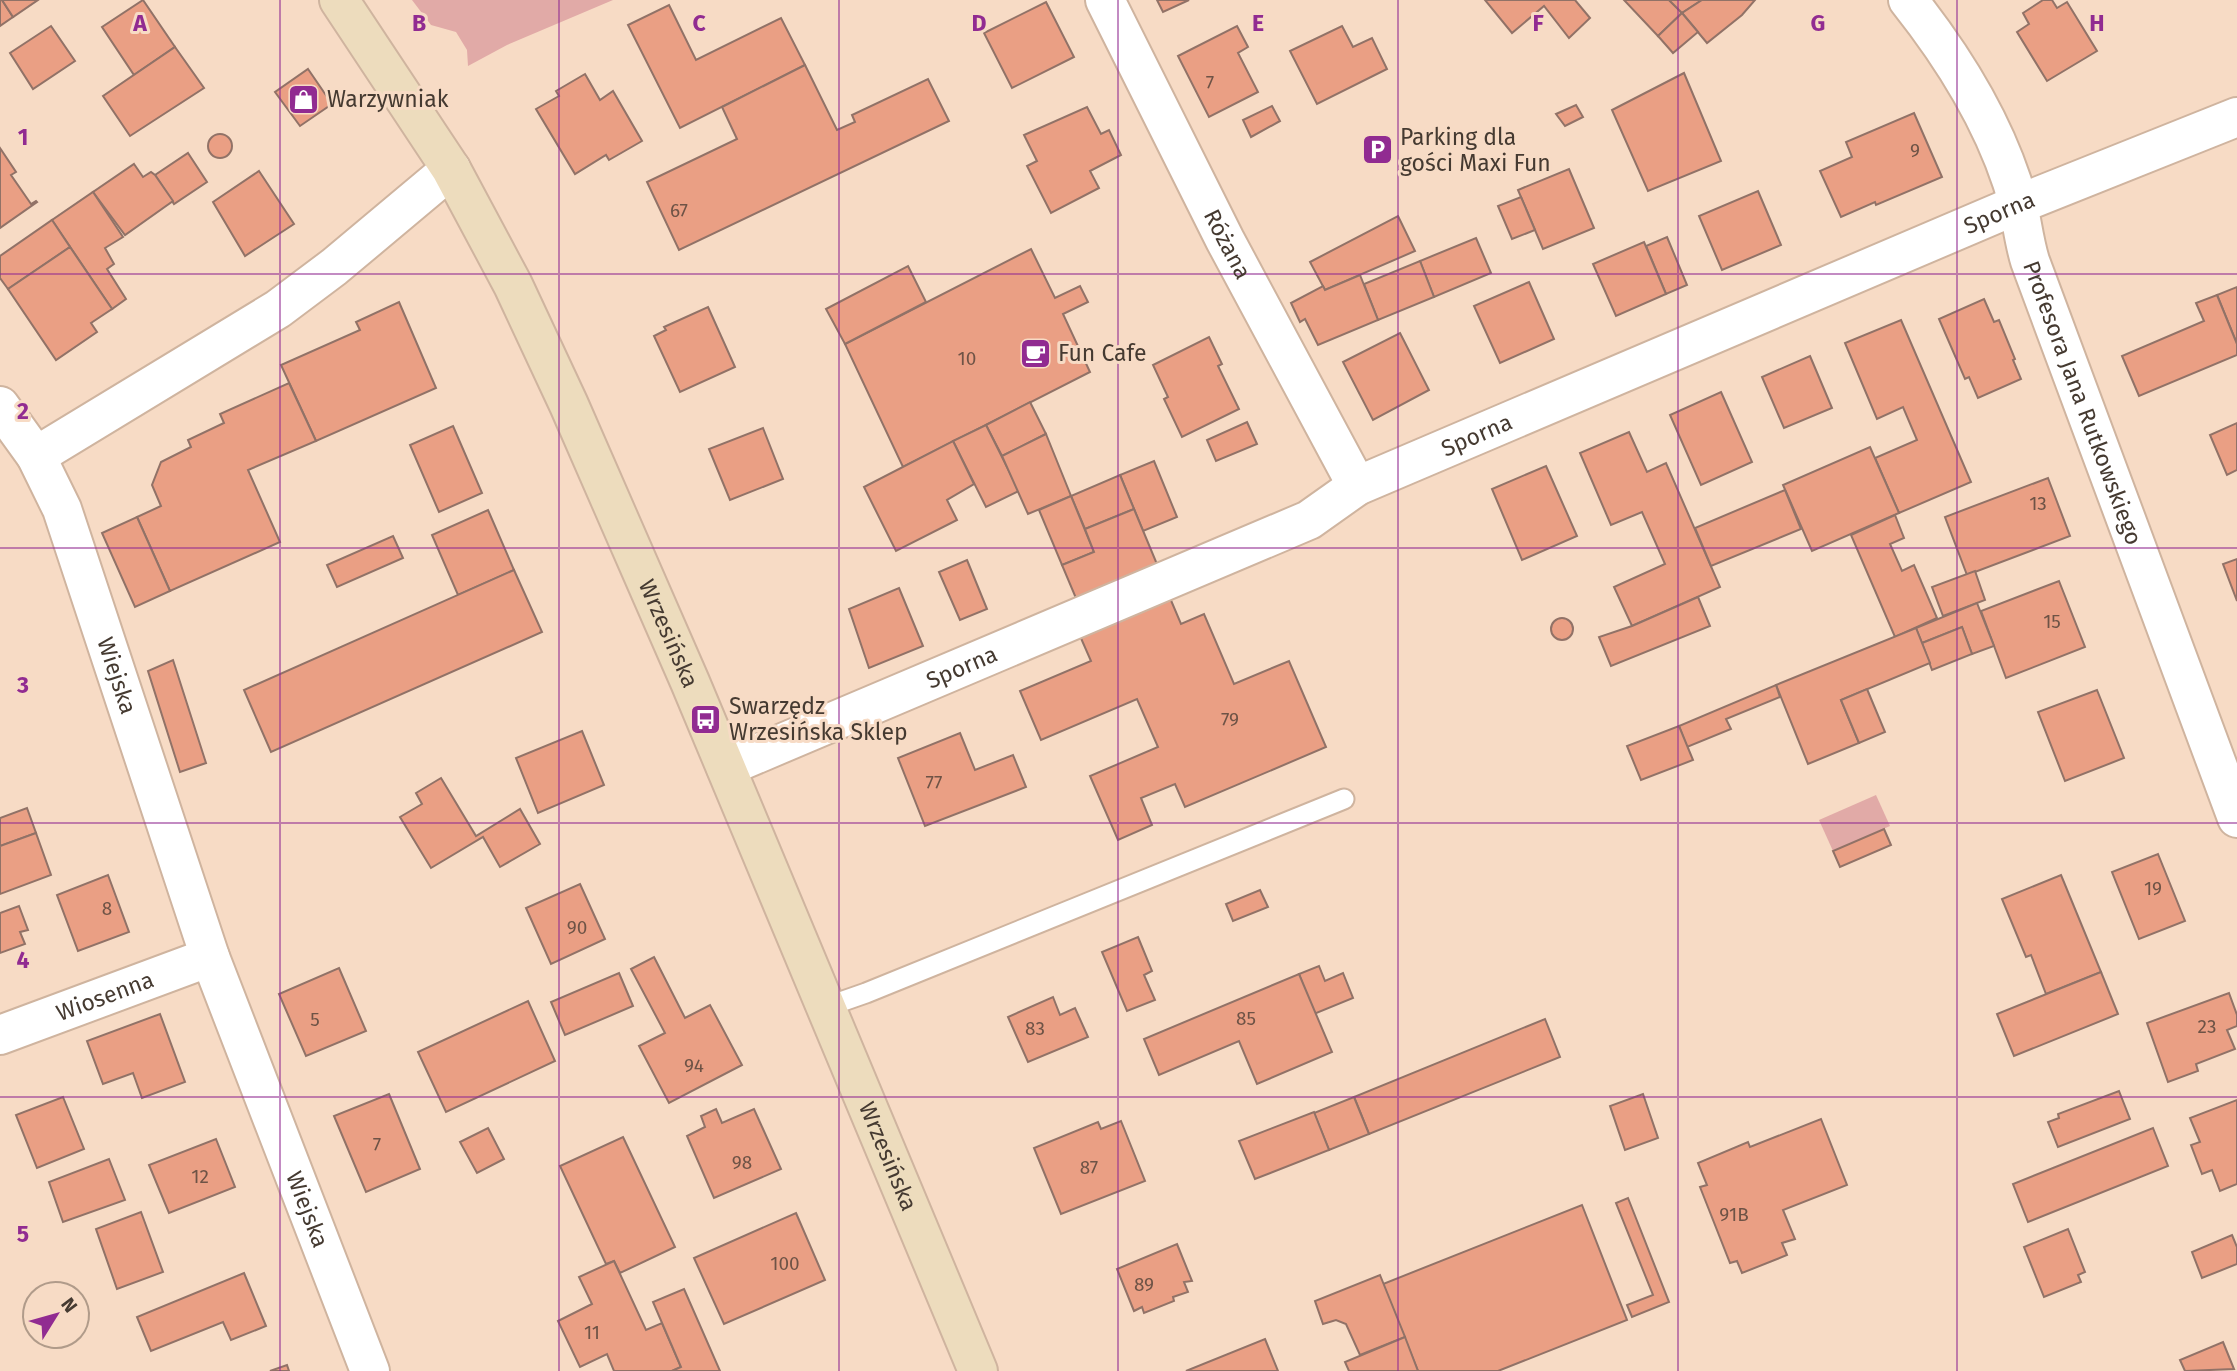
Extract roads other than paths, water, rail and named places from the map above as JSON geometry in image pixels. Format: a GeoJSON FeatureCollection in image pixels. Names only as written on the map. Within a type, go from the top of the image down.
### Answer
{"type":"FeatureCollection","features":[{"type":"Feature","properties":{"kind":"street","name":"Wrzesińska"},"geometry":{"type":"LineString","coordinates":[[339,0],[451,169],[508,275],[569,405],[726,767],[978,1371]]}},
{"type":"Feature","properties":{"kind":"street","name":"Różana"},"geometry":{"type":"LineString","coordinates":[[1105,0],[1225,240],[1357,486]]}},
{"type":"Feature","properties":{"kind":"street","name":"Profesora Jana Rutkowskiego"},"geometry":{"type":"LineString","coordinates":[[1908,0],[1941,46],[1995,141],[2019,204],[2023,237],[2030,261],[2237,818]]}},
{"type":"Feature","properties":{"kind":"street","name":"Sporna"},"geometry":{"type":"LineString","coordinates":[[726,767],[1309,520],[1357,486],[2019,204],[2237,117]]}},
{"type":"Feature","properties":{"kind":"street"},"geometry":{"type":"LineString","coordinates":[[36,456],[278,309],[334,267],[451,169]]}},
{"type":"Feature","properties":{"kind":"street","name":"Wiejska"},"geometry":{"type":"LineString","coordinates":[[0,406],[36,456],[62,509],[210,957],[370,1371]]}},
{"type":"Feature","properties":{"kind":"street","name":"Wiosenna"},"geometry":{"type":"LineString","coordinates":[[0,1035],[210,957]]}},
{"type":"Feature","properties":{"kind":"lane"},"geometry":{"type":"LineString","coordinates":[[826,1007],[1345,799]]}},
{"type":"Feature","properties":{"kind":"place","name":"Warzywniak"},"geometry":{"type":"Point","coordinates":[304,99]}},
{"type":"Feature","properties":{"kind":"place","name":"Parking dla gości Maxi Fun"},"geometry":{"type":"Point","coordinates":[1377,150]}},
{"type":"Feature","properties":{"kind":"place","name":"Fun Cafe"},"geometry":{"type":"Point","coordinates":[1035,353]}},
{"type":"Feature","properties":{"kind":"place","name":"Swarzędz Wrzesińska Sklep"},"geometry":{"type":"Point","coordinates":[706,719]}}]}
